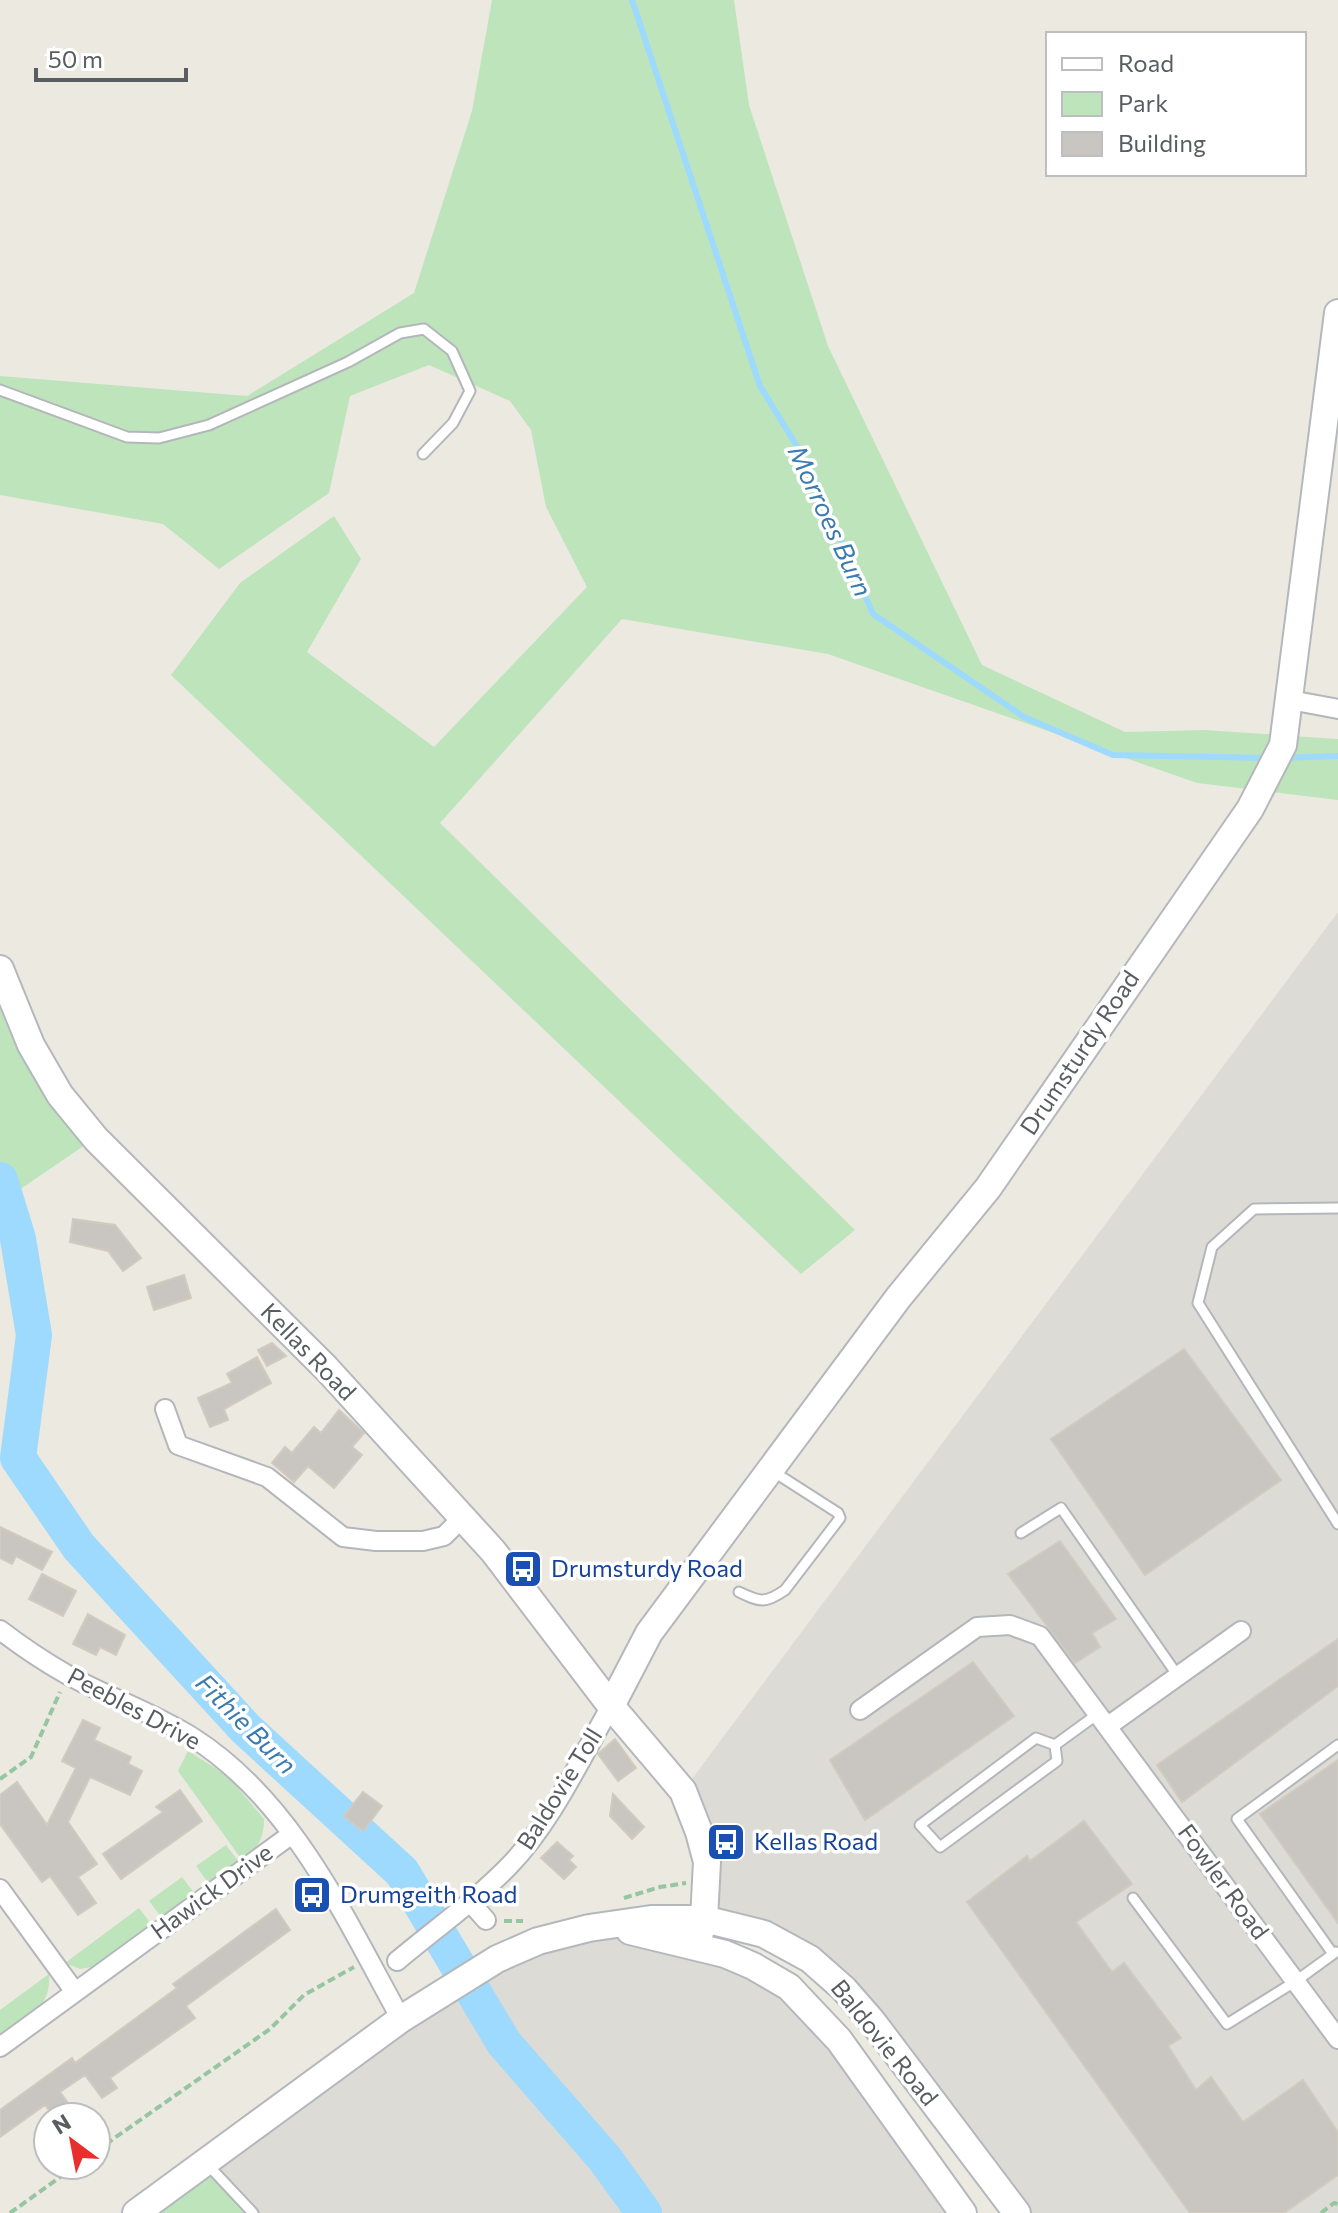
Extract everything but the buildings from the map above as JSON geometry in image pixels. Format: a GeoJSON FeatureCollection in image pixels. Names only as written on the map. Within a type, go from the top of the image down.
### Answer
{"type":"FeatureCollection","features":[{"type":"Feature","properties":{"kind":"main road","name":"Drumsturdy Road"},"geometry":{"type":"LineString","coordinates":[[611,1706],[649,1633],[898,1298],[988,1188],[1250,809],[1283,745],[1338,313]]}},
{"type":"Feature","properties":{"kind":"main road","name":"Kellas Road"},"geometry":{"type":"LineString","coordinates":[[0,969],[31,1045],[60,1095],[96,1139],[326,1368],[493,1551],[611,1706],[683,1791],[707,1862],[704,1919],[696,1946]]}},
{"type":"Feature","properties":{"kind":"main road","name":"Baldovie Road"},"geometry":{"type":"LineString","coordinates":[[589,1928],[651,1919],[704,1919],[764,1934],[810,1959],[844,1989],[872,2021],[1017,2213]]}},
{"type":"Feature","properties":{"kind":"main road","name":"Baldovie Road"},"geometry":{"type":"LineString","coordinates":[[589,1928],[639,1932],[696,1946],[753,1966],[789,1987],[839,2040],[963,2213]]}},
{"type":"Feature","properties":{"kind":"main road"},"geometry":{"type":"LineString","coordinates":[[136,2213],[401,2019],[447,1990],[497,1959],[538,1941],[589,1928]]}},
{"type":"Feature","properties":{"kind":"street"},"geometry":{"type":"LineString","coordinates":[[1290,700],[1338,709]]}},
{"type":"Feature","properties":{"kind":"street"},"geometry":{"type":"LineString","coordinates":[[165,1409],[178,1445],[267,1477],[343,1537],[423,1541],[444,1536],[462,1518]]}},
{"type":"Feature","properties":{"kind":"street","name":"Fowler Road"},"geometry":{"type":"LineString","coordinates":[[860,1710],[977,1627],[1010,1625],[1040,1636],[1296,1981],[1335,2028]]}},
{"type":"Feature","properties":{"kind":"street","name":"Peebles Drive"},"geometry":{"type":"LineString","coordinates":[[0,1630],[67,1675],[159,1718],[225,1760],[236,1768],[292,1834]]}},
{"type":"Feature","properties":{"kind":"street"},"geometry":{"type":"LineString","coordinates":[[1103,1720],[1178,1676],[1241,1631]]}},
{"type":"Feature","properties":{"kind":"street","name":"Baldovie Toll"},"geometry":{"type":"LineString","coordinates":[[403,1956],[453,1917],[511,1864],[543,1823],[611,1706]]}},
{"type":"Feature","properties":{"kind":"street","name":"Hawick Drive"},"geometry":{"type":"LineString","coordinates":[[0,2047],[292,1834],[320,1874],[401,2019]]}},
{"type":"Feature","properties":{"kind":"street"},"geometry":{"type":"LineString","coordinates":[[0,1889],[75,1992]]}},
{"type":"Feature","properties":{"kind":"street"},"geometry":{"type":"LineString","coordinates":[[470,1902],[486,1920]]}},
{"type":"Feature","properties":{"kind":"lane"},"geometry":{"type":"LineString","coordinates":[[0,390],[127,437],[159,438],[209,425],[348,362],[400,333],[424,329],[452,351],[470,391],[453,423],[423,454]]}},
{"type":"Feature","properties":{"kind":"lane"},"geometry":{"type":"LineString","coordinates":[[1338,1208],[1254,1209],[1212,1247],[1198,1303],[1338,1524]]}},
{"type":"Feature","properties":{"kind":"lane"},"geometry":{"type":"LineString","coordinates":[[739,1592],[759,1601],[774,1598],[785,1590],[840,1518],[838,1513],[771,1470]]}},
{"type":"Feature","properties":{"kind":"lane"},"geometry":{"type":"LineString","coordinates":[[1021,1533],[1061,1508],[1178,1676]]}},
{"type":"Feature","properties":{"kind":"lane"},"geometry":{"type":"LineString","coordinates":[[1055,1745],[1057,1761],[940,1847],[920,1825],[1036,1738],[1055,1745],[1103,1720]]}},
{"type":"Feature","properties":{"kind":"lane"},"geometry":{"type":"LineString","coordinates":[[1133,1898],[1227,2024],[1336,1952],[1237,1819],[1338,1745]]}},
{"type":"Feature","properties":{"kind":"lane"},"geometry":{"type":"LineString","coordinates":[[206,2163],[253,2213]]}},
{"type":"Feature","properties":{"kind":"path"},"geometry":{"type":"LineString","coordinates":[[0,1779],[31,1757],[67,1675]]}},
{"type":"Feature","properties":{"kind":"path"},"geometry":{"type":"LineString","coordinates":[[112,2140],[270,2029],[304,1995],[368,1959]]}},
{"type":"Feature","properties":{"kind":"path"},"geometry":{"type":"LineString","coordinates":[[10,2213],[55,2181]]}},
{"type":"Feature","properties":{"kind":"path"},"geometry":{"type":"LineString","coordinates":[[1321,2213],[1334,2203],[1338,2204]]}},
{"type":"Feature","properties":{"kind":"shaded area"},"geometry":{"type":"Polygon","coordinates":[[[1338,912],[1338,2213],[1017,2213],[810,1959],[704,1919],[683,1791],[1338,912]]]}},
{"type":"Feature","properties":{"kind":"shaded area"},"geometry":{"type":"Polygon","coordinates":[[[639,1932],[789,1987],[963,2213],[136,2213],[497,1959],[639,1932]]]}},
{"type":"Feature","properties":{"kind":"green space"},"geometry":{"type":"Polygon","coordinates":[[[492,0],[734,0],[749,105],[828,346],[982,665],[1125,732],[1204,730],[1338,739],[1338,800],[1197,783],[828,654],[622,619],[440,823],[855,1230],[801,1274],[171,675],[240,583],[334,516],[361,559],[307,652],[434,747],[587,587],[546,507],[531,430],[510,401],[429,365],[350,396],[329,493],[219,569],[163,524],[0,495],[0,376],[247,396],[414,293],[472,111],[492,0]]]}},
{"type":"Feature","properties":{"kind":"green space"},"geometry":{"type":"Polygon","coordinates":[[[0,1008],[16,1046],[36,1081],[85,1145],[0,1203],[0,1008]]]}},
{"type":"Feature","properties":{"kind":"green space"},"geometry":{"type":"Polygon","coordinates":[[[188,1751],[228,1776],[264,1819],[259,1842],[242,1860],[178,1771],[188,1751]]]}},
{"type":"Feature","properties":{"kind":"green space"},"geometry":{"type":"Polygon","coordinates":[[[226,1845],[239,1862],[209,1884],[196,1866],[226,1845]]]}},
{"type":"Feature","properties":{"kind":"green space"},"geometry":{"type":"Polygon","coordinates":[[[182,1877],[195,1894],[162,1918],[149,1901],[182,1877]]]}},
{"type":"Feature","properties":{"kind":"green space"},"geometry":{"type":"Polygon","coordinates":[[[139,1908],[152,1925],[97,1966],[80,1969],[65,1963],[139,1908]]]}},
{"type":"Feature","properties":{"kind":"green space"},"geometry":{"type":"Polygon","coordinates":[[[49,1974],[49,1986],[42,2004],[0,2035],[0,2010],[49,1974]]]}},
{"type":"Feature","properties":{"kind":"green space"},"geometry":{"type":"Polygon","coordinates":[[[206,2163],[253,2213],[134,2213],[206,2163]]]}},
{"type":"Feature","properties":{"kind":"waterway","name":"Morroes Burn"},"geometry":{"type":"LineString","coordinates":[[632,0],[760,386],[809,466],[873,614],[1024,717],[1113,755],[1268,758]]}},
{"type":"Feature","properties":{"kind":"waterway","name":"Morroes Burn"},"geometry":{"type":"LineString","coordinates":[[1283,758],[1338,756]]}},
{"type":"Feature","properties":{"kind":"waterway","name":"Fithie Burn"},"geometry":{"type":"LineString","coordinates":[[0,1180],[18,1239],[34,1335],[18,1458],[79,1547],[246,1729],[402,1872],[504,2043],[605,2159],[644,2213]]}},
{"type":"Feature","properties":{"kind":"place","name":"Drumsturdy Road"},"geometry":{"type":"Point","coordinates":[523,1569]}},
{"type":"Feature","properties":{"kind":"place","name":"Kellas Road"},"geometry":{"type":"Point","coordinates":[726,1842]}},
{"type":"Feature","properties":{"kind":"place","name":"Drumgeith Road"},"geometry":{"type":"Point","coordinates":[312,1895]}}]}
